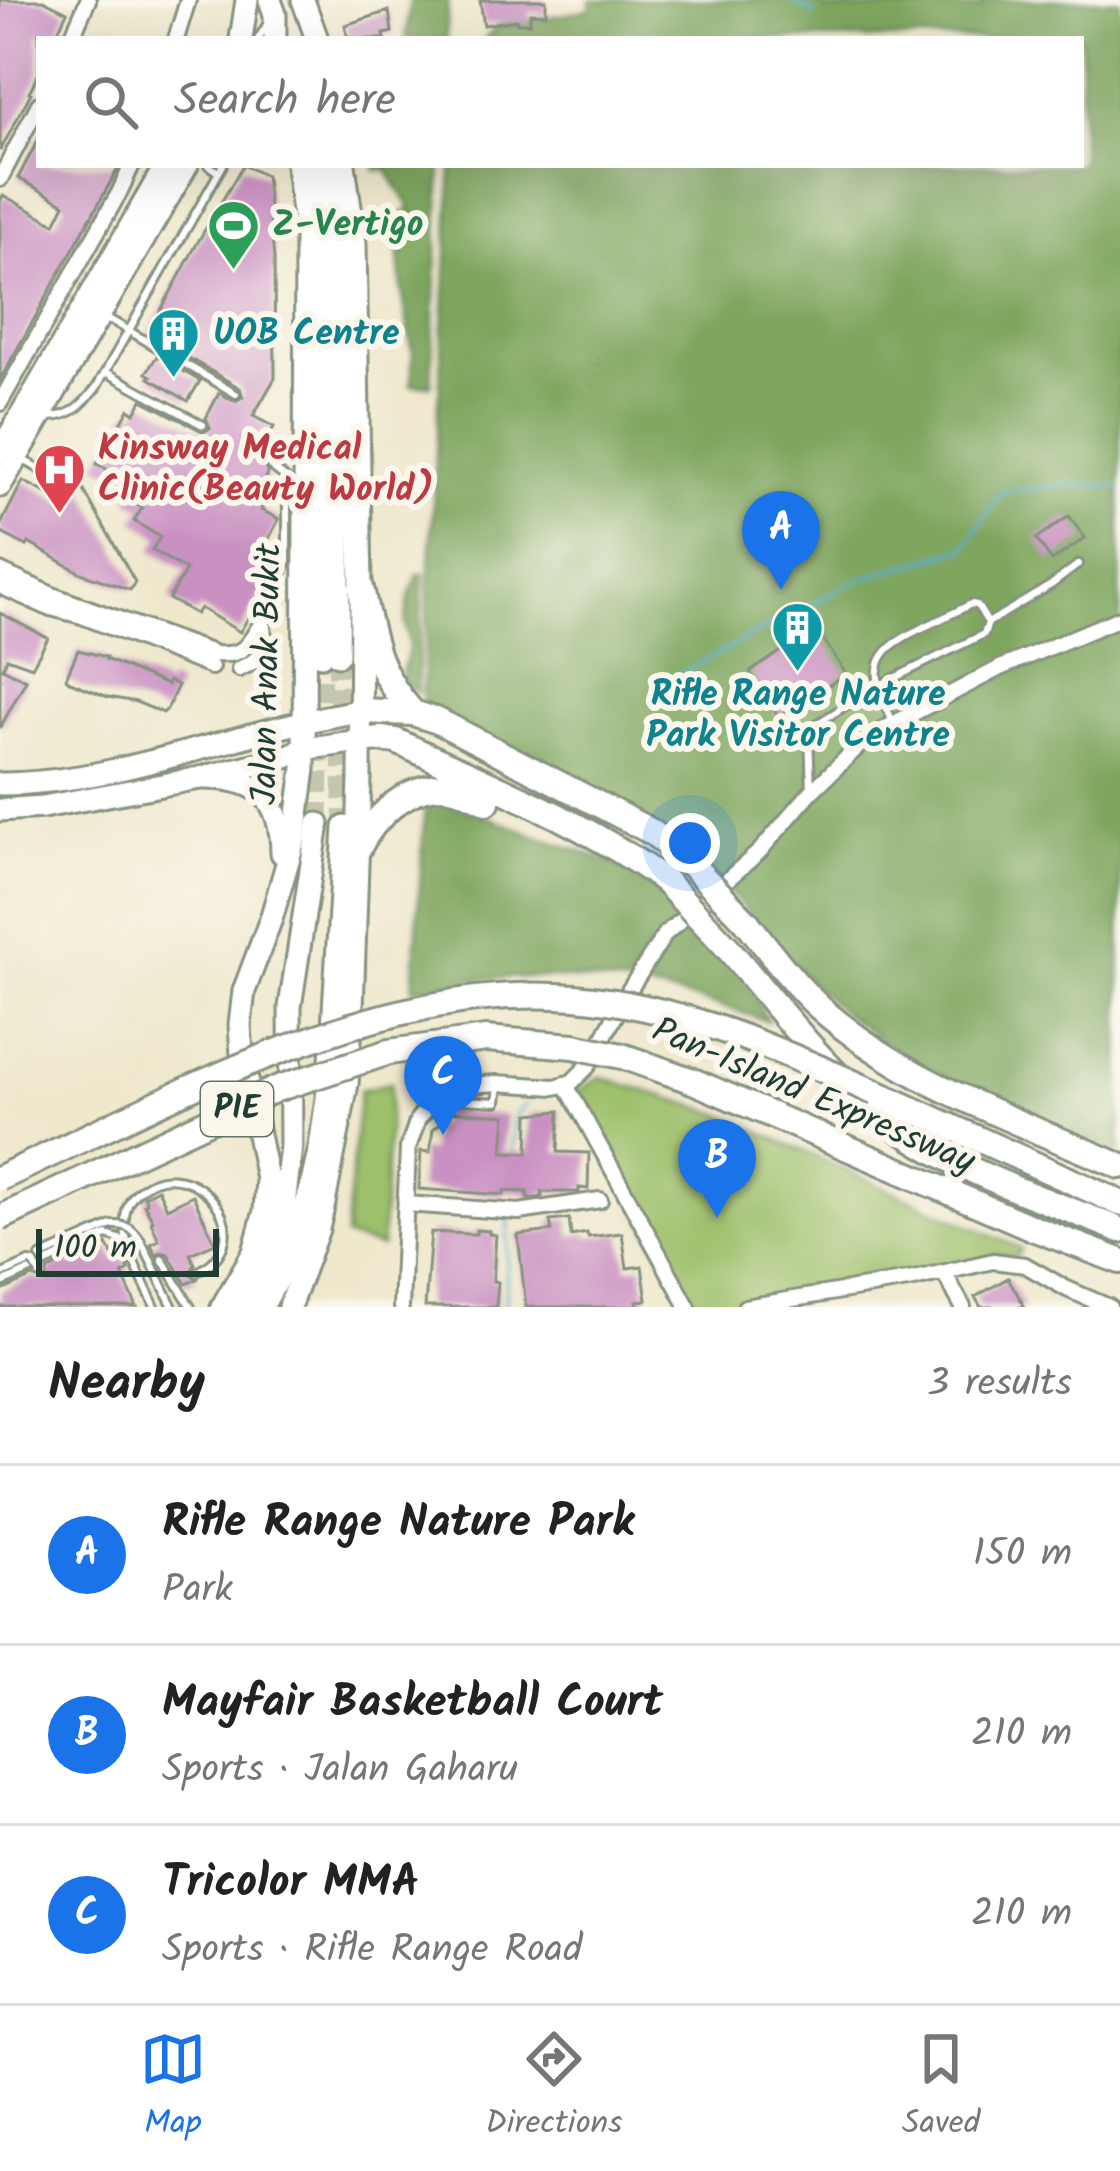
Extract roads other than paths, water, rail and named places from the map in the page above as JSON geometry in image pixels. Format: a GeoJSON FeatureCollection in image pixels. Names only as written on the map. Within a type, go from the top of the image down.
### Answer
{"type":"FeatureCollection","features":[{"type":"Feature","properties":{"kind":"highway"},"geometry":{"type":"LineString","coordinates":[[361,588],[385,676],[413,713]]}},
{"type":"Feature","properties":{"kind":"highway"},"geometry":{"type":"LineString","coordinates":[[360,711],[413,713],[456,730],[652,832],[690,862],[818,1006],[871,1048],[920,1077],[1120,1166]]}},
{"type":"Feature","properties":{"kind":"highway"},"geometry":{"type":"LineString","coordinates":[[360,741],[395,742],[444,775],[548,827],[586,831],[629,855],[665,881],[856,1093],[897,1127],[957,1163],[1120,1230]]}},
{"type":"Feature","properties":{"kind":"highway"},"geometry":{"type":"LineString","coordinates":[[351,838],[444,775]]}},
{"type":"Feature","properties":{"kind":"highway","name":"Pan-Island Expressway"},"geometry":{"type":"LineString","coordinates":[[0,1178],[234,1070],[339,1030],[459,1002],[576,997],[710,1025],[780,1050],[1120,1203]]}},
{"type":"Feature","properties":{"kind":"highway","name":"Pan-Island Expressway"},"geometry":{"type":"LineString","coordinates":[[0,1218],[276,1089],[388,1052],[486,1039],[574,1046],[622,1056],[1120,1262]]}},
{"type":"Feature","properties":{"kind":"main road"},"geometry":{"type":"LineString","coordinates":[[242,36],[248,0]]}},
{"type":"Feature","properties":{"kind":"main road"},"geometry":{"type":"LineString","coordinates":[[276,36],[292,5]]}},
{"type":"Feature","properties":{"kind":"main road"},"geometry":{"type":"LineString","coordinates":[[287,36],[292,5]]}},
{"type":"Feature","properties":{"kind":"main road"},"geometry":{"type":"LineString","coordinates":[[292,5],[315,36]]}},
{"type":"Feature","properties":{"kind":"main road"},"geometry":{"type":"LineString","coordinates":[[0,486],[6,448],[164,168]]}},
{"type":"Feature","properties":{"kind":"main road"},"geometry":{"type":"LineString","coordinates":[[6,448],[40,417],[185,168]]}},
{"type":"Feature","properties":{"kind":"main road","name":"Jalan Anak Bukit"},"geometry":{"type":"LineString","coordinates":[[222,1307],[254,1252],[265,1211],[267,1180],[240,1025],[244,991],[284,878],[304,770],[306,237],[297,168]]}},
{"type":"Feature","properties":{"kind":"main road","name":"Jalan Anak Bukit"},"geometry":{"type":"LineString","coordinates":[[312,168],[322,245],[329,655],[343,242],[333,168]]}},
{"type":"Feature","properties":{"kind":"main road","name":"Jalan Anak Bukit"},"geometry":{"type":"LineString","coordinates":[[262,1307],[314,1179],[330,1077],[360,741],[355,243],[344,168]]}},
{"type":"Feature","properties":{"kind":"main road"},"geometry":{"type":"LineString","coordinates":[[0,784],[27,784],[156,763],[305,719],[360,711]]}},
{"type":"Feature","properties":{"kind":"main road"},"geometry":{"type":"LineString","coordinates":[[0,810],[49,806],[200,778],[303,749],[360,741]]}},
{"type":"Feature","properties":{"kind":"main road"},"geometry":{"type":"LineString","coordinates":[[200,778],[243,782],[272,804],[281,826],[284,878]]}},
{"type":"Feature","properties":{"kind":"main road","name":"Jalan Anak Bukit"},"geometry":{"type":"LineString","coordinates":[[244,1307],[280,1256],[291,1146],[290,1007],[318,824]]}},
{"type":"Feature","properties":{"kind":"main road","name":"Jalan Anak Bukit"},"geometry":{"type":"LineString","coordinates":[[289,1307],[318,1228],[346,1084],[352,1009],[351,838]]}},
{"type":"Feature","properties":{"kind":"street"},"geometry":{"type":"LineString","coordinates":[[72,36],[88,0]]}},
{"type":"Feature","properties":{"kind":"street"},"geometry":{"type":"LineString","coordinates":[[177,36],[188,0]]}},
{"type":"Feature","properties":{"kind":"street"},"geometry":{"type":"LineString","coordinates":[[0,179],[36,110]]}},
{"type":"Feature","properties":{"kind":"street"},"geometry":{"type":"LineString","coordinates":[[0,404],[131,168]]}},
{"type":"Feature","properties":{"kind":"street"},"geometry":{"type":"LineString","coordinates":[[0,571],[84,611],[213,661],[244,649],[263,621]]}},
{"type":"Feature","properties":{"kind":"street"},"geometry":{"type":"LineString","coordinates":[[0,586],[47,607],[84,611]]}},
{"type":"Feature","properties":{"kind":"street"},"geometry":{"type":"LineString","coordinates":[[401,1307],[407,1148],[428,1107],[469,1085],[541,1087],[566,1085],[578,1077],[665,934],[760,852],[811,792],[863,742],[1000,668],[1120,618]]}},
{"type":"Feature","properties":{"kind":"street"},"geometry":{"type":"LineString","coordinates":[[239,669],[257,661],[264,649],[263,621]]}},
{"type":"Feature","properties":{"kind":"street"},"geometry":{"type":"LineString","coordinates":[[566,1085],[688,1307]]}},
{"type":"Feature","properties":{"kind":"street"},"geometry":{"type":"LineString","coordinates":[[406,1204],[518,1212],[600,1200]]}},
{"type":"Feature","properties":{"kind":"street"},"geometry":{"type":"LineString","coordinates":[[745,1307],[994,1261],[1025,1265],[1108,1307]]}},
{"type":"Feature","properties":{"kind":"street"},"geometry":{"type":"LineString","coordinates":[[944,1273],[964,1307]]}},
{"type":"Feature","properties":{"kind":"lane"},"geometry":{"type":"LineString","coordinates":[[261,36],[292,5]]}},
{"type":"Feature","properties":{"kind":"lane"},"geometry":{"type":"LineString","coordinates":[[40,417],[58,417],[78,408],[106,372],[220,169]]}},
{"type":"Feature","properties":{"kind":"lane"},"geometry":{"type":"LineString","coordinates":[[97,319],[114,322],[236,394]]}},
{"type":"Feature","properties":{"kind":"lane"},"geometry":{"type":"LineString","coordinates":[[106,372],[203,424]]}},
{"type":"Feature","properties":{"kind":"lane"},"geometry":{"type":"LineString","coordinates":[[6,448],[65,484]]}},
{"type":"Feature","properties":{"kind":"lane"},"geometry":{"type":"LineString","coordinates":[[263,621],[287,562],[287,479],[272,467]]}},
{"type":"Feature","properties":{"kind":"lane"},"geometry":{"type":"LineString","coordinates":[[988,623],[1079,564]]}},
{"type":"Feature","properties":{"kind":"lane"},"geometry":{"type":"LineString","coordinates":[[811,792],[811,729],[878,686],[987,631],[980,606],[974,604],[895,641],[881,657],[878,686],[893,724]]}},
{"type":"Feature","properties":{"kind":"lane"},"geometry":{"type":"LineString","coordinates":[[213,661],[239,669]]}},
{"type":"Feature","properties":{"kind":"lane"},"geometry":{"type":"LineString","coordinates":[[155,1307],[128,1243],[124,1217],[129,1202],[154,1180],[191,1183],[209,1195],[221,1213],[227,1235],[220,1253],[197,1273]]}},
{"type":"Feature","properties":{"kind":"lane"},"geometry":{"type":"LineString","coordinates":[[0,1280],[29,1262],[38,1270],[40,1257],[124,1224],[141,1241],[174,1304]]}},
{"type":"Feature","properties":{"kind":"lane"},"geometry":{"type":"LineString","coordinates":[[0,1280],[107,1235],[128,1243]]}},
{"type":"Feature","properties":{"kind":"lane"},"geometry":{"type":"LineString","coordinates":[[72,1258],[75,1241]]}},
{"type":"Feature","properties":{"kind":"lane"},"geometry":{"type":"LineString","coordinates":[[162,1258],[191,1307]]}},
{"type":"Feature","properties":{"kind":"waterway"},"geometry":{"type":"LineString","coordinates":[[791,0],[815,14]]}},
{"type":"Feature","properties":{"kind":"waterway"},"geometry":{"type":"LineString","coordinates":[[676,676],[857,580],[964,548],[1002,492],[1068,484],[1120,487]]}},
{"type":"Feature","properties":{"kind":"waterway"},"geometry":{"type":"LineString","coordinates":[[512,1152],[515,1116],[526,1104]]}},
{"type":"Feature","properties":{"kind":"waterway"},"geometry":{"type":"LineString","coordinates":[[505,1307],[509,1215]]}},
{"type":"Feature","properties":{"kind":"tunnel"},"geometry":{"type":"LineString","coordinates":[[318,824],[321,655]]}},
{"type":"Feature","properties":{"kind":"tunnel"},"geometry":{"type":"LineString","coordinates":[[338,655],[345,827]]}},
{"type":"Feature","properties":{"kind":"place","name":"Z-Vertigo"},"geometry":{"type":"Point","coordinates":[233,271]}},
{"type":"Feature","properties":{"kind":"place","name":"UOB Centre"},"geometry":{"type":"Point","coordinates":[174,380]}},
{"type":"Feature","properties":{"kind":"place","name":"Kinsway Medical Clinic(Beauty World)"},"geometry":{"type":"Point","coordinates":[59,516]}},
{"type":"Feature","properties":{"kind":"place","name":"Rifle Range Nature Park"},"geometry":{"type":"Point","coordinates":[781,590]}},
{"type":"Feature","properties":{"kind":"place","name":"Rifle Range Nature Park Visitor Centre"},"geometry":{"type":"Point","coordinates":[798,673]}},
{"type":"Feature","properties":{"kind":"place","name":"Tricolor MMA"},"geometry":{"type":"Point","coordinates":[443,1135]}},
{"type":"Feature","properties":{"kind":"place","name":"Mayfair Basketball Court"},"geometry":{"type":"Point","coordinates":[717,1218]}}]}
